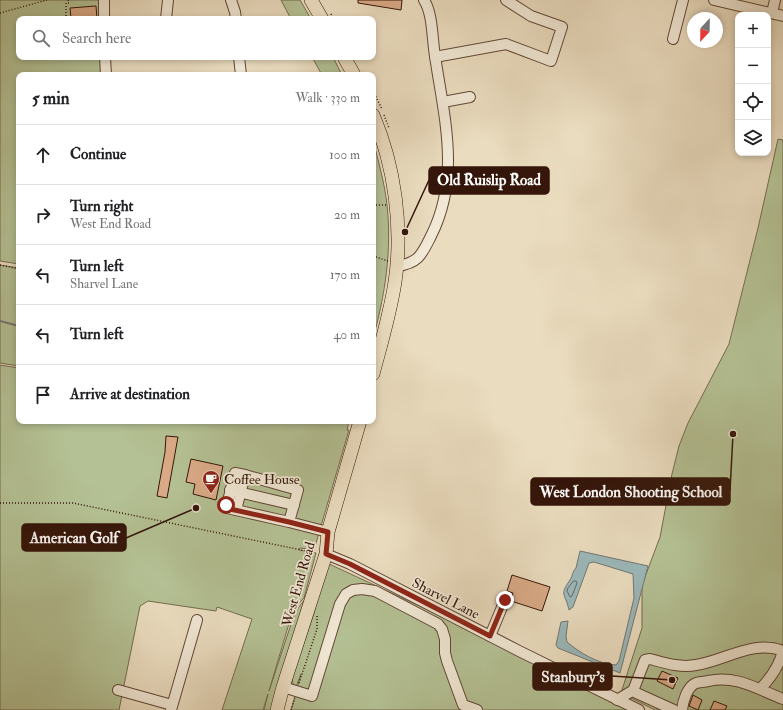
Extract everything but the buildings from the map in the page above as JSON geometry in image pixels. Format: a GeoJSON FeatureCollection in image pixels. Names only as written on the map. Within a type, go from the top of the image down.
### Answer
{"type":"FeatureCollection","features":[{"type":"Feature","properties":{"kind":"main road"},"geometry":{"type":"LineString","coordinates":[[311,0],[320,16]]}},
{"type":"Feature","properties":{"kind":"main road"},"geometry":{"type":"LineString","coordinates":[[346,60],[352,72]]}},
{"type":"Feature","properties":{"kind":"main road"},"geometry":{"type":"LineString","coordinates":[[376,124],[389,161],[395,195],[398,238],[393,264],[395,282],[388,321],[376,363]]}},
{"type":"Feature","properties":{"kind":"main road","name":"West End Road"},"geometry":{"type":"LineString","coordinates":[[277,710],[326,554],[328,532],[359,424]]}},
{"type":"Feature","properties":{"kind":"street"},"geometry":{"type":"LineString","coordinates":[[104,0],[104,16]]}},
{"type":"Feature","properties":{"kind":"street"},"geometry":{"type":"LineString","coordinates":[[166,16],[168,0]]}},
{"type":"Feature","properties":{"kind":"street"},"geometry":{"type":"LineString","coordinates":[[231,0],[236,16]]}},
{"type":"Feature","properties":{"kind":"street"},"geometry":{"type":"LineString","coordinates":[[393,264],[413,261],[420,256],[438,222],[446,188],[449,151],[428,7],[424,0]]}},
{"type":"Feature","properties":{"kind":"street"},"geometry":{"type":"LineString","coordinates":[[435,57],[506,44],[551,61],[562,27],[531,16],[506,0]]}},
{"type":"Feature","properties":{"kind":"street"},"geometry":{"type":"LineString","coordinates":[[673,38],[683,0]]}},
{"type":"Feature","properties":{"kind":"street"},"geometry":{"type":"LineString","coordinates":[[714,0],[783,16]]}},
{"type":"Feature","properties":{"kind":"street"},"geometry":{"type":"LineString","coordinates":[[772,13],[774,0]]}},
{"type":"Feature","properties":{"kind":"street"},"geometry":{"type":"LineString","coordinates":[[105,60],[106,72]]}},
{"type":"Feature","properties":{"kind":"street"},"geometry":{"type":"LineString","coordinates":[[240,60],[241,72]]}},
{"type":"Feature","properties":{"kind":"street"},"geometry":{"type":"LineString","coordinates":[[443,102],[470,97]]}},
{"type":"Feature","properties":{"kind":"street"},"geometry":{"type":"LineString","coordinates":[[289,522],[298,490],[235,473],[227,508],[328,532]]}},
{"type":"Feature","properties":{"kind":"street"},"geometry":{"type":"LineString","coordinates":[[236,510],[246,475]]}},
{"type":"Feature","properties":{"kind":"street"},"geometry":{"type":"LineString","coordinates":[[230,490],[294,505]]}},
{"type":"Feature","properties":{"kind":"street","name":"Sharvel Lane"},"geometry":{"type":"LineString","coordinates":[[326,554],[350,564],[639,710]]}},
{"type":"Feature","properties":{"kind":"street"},"geometry":{"type":"LineString","coordinates":[[283,687],[312,699],[340,604],[346,594],[353,590],[375,590],[438,624],[442,629],[445,639],[445,653],[447,661],[464,705],[477,710]]}},
{"type":"Feature","properties":{"kind":"street"},"geometry":{"type":"LineString","coordinates":[[490,636],[505,600]]}},
{"type":"Feature","properties":{"kind":"street"},"geometry":{"type":"LineString","coordinates":[[118,690],[172,708],[197,620]]}},
{"type":"Feature","properties":{"kind":"street"},"geometry":{"type":"LineString","coordinates":[[633,691],[645,660],[650,659],[682,666],[697,665],[753,649],[769,647],[783,651],[770,680],[760,689]]}},
{"type":"Feature","properties":{"kind":"street"},"geometry":{"type":"LineString","coordinates":[[682,710],[683,702],[689,690],[696,683],[720,679],[735,680],[783,699]]}},
{"type":"Feature","properties":{"kind":"street"},"geometry":{"type":"LineString","coordinates":[[617,700],[632,690],[674,710]]}},
{"type":"Feature","properties":{"kind":"path"},"geometry":{"type":"LineString","coordinates":[[0,13],[47,0]]}},
{"type":"Feature","properties":{"kind":"path"},"geometry":{"type":"LineString","coordinates":[[66,16],[66,3],[68,3],[68,0]]}},
{"type":"Feature","properties":{"kind":"path"},"geometry":{"type":"LineString","coordinates":[[376,205],[388,205]]}},
{"type":"Feature","properties":{"kind":"path"},"geometry":{"type":"LineString","coordinates":[[376,257],[393,264]]}},
{"type":"Feature","properties":{"kind":"path"},"geometry":{"type":"LineString","coordinates":[[0,266],[16,269]]}},
{"type":"Feature","properties":{"kind":"path"},"geometry":{"type":"LineString","coordinates":[[0,503],[73,503],[326,554]]}},
{"type":"Feature","properties":{"kind":"path"},"geometry":{"type":"LineString","coordinates":[[291,710],[294,698]]}},
{"type":"Feature","properties":{"kind":"green space"},"geometry":{"type":"Polygon","coordinates":[[[0,0],[100,0],[101,16],[16,16],[16,60],[102,60],[102,72],[16,72],[16,264],[0,261],[0,0]]]}},
{"type":"Feature","properties":{"kind":"green space"},"geometry":{"type":"Polygon","coordinates":[[[281,0],[300,0],[309,16],[289,16],[281,0]]]}},
{"type":"Feature","properties":{"kind":"green space"},"geometry":{"type":"Polygon","coordinates":[[[314,60],[334,60],[340,72],[320,72],[314,60]]]}},
{"type":"Feature","properties":{"kind":"green space"},"geometry":{"type":"Polygon","coordinates":[[[778,139],[783,140],[783,710],[655,710],[621,693],[642,628],[642,585],[660,537],[679,446],[688,423],[729,344],[758,228],[778,139]]]}},
{"type":"Feature","properties":{"kind":"green space"},"geometry":{"type":"Polygon","coordinates":[[[376,152],[386,197],[389,239],[384,289],[376,326],[376,152]]]}},
{"type":"Feature","properties":{"kind":"green space"},"geometry":{"type":"Polygon","coordinates":[[[0,265],[16,268],[16,366],[0,363],[0,265]]]}},
{"type":"Feature","properties":{"kind":"green space"},"geometry":{"type":"Polygon","coordinates":[[[0,365],[16,368],[16,424],[348,424],[347,430],[349,430],[314,550],[300,548],[299,550],[316,553],[304,598],[293,610],[269,691],[295,612],[306,598],[272,710],[264,710],[268,694],[263,710],[222,710],[252,619],[217,607],[216,611],[148,601],[140,606],[119,710],[0,710],[0,365]]]}},
{"type":"Feature","properties":{"kind":"green space"},"geometry":{"type":"Polygon","coordinates":[[[327,563],[557,670],[638,710],[291,710],[301,674],[296,687],[293,684],[292,678],[314,613],[327,563]]]}},
{"type":"Feature","properties":{"kind":"water"},"geometry":{"type":"Polygon","coordinates":[[[580,551],[648,566],[620,673],[558,648],[556,645],[561,622],[568,621],[566,636],[567,642],[572,646],[583,654],[603,663],[616,665],[619,661],[634,598],[633,574],[594,562],[589,563],[573,607],[569,610],[564,592],[576,568],[580,551]]]}},
{"type":"Feature","properties":{"kind":"waterway"},"geometry":{"type":"LineString","coordinates":[[0,321],[16,325]]}},
{"type":"Feature","properties":{"kind":"place","name":"Old Ruislip Road"},"geometry":{"type":"Point","coordinates":[405,232]}},
{"type":"Feature","properties":{"kind":"place","name":"West London Shooting School"},"geometry":{"type":"Point","coordinates":[733,434]}},
{"type":"Feature","properties":{"kind":"place","name":"Coffee House"},"geometry":{"type":"Point","coordinates":[211,494]}},
{"type":"Feature","properties":{"kind":"place","name":"American Golf"},"geometry":{"type":"Point","coordinates":[196,508]}},
{"type":"Feature","properties":{"kind":"place","name":"Stanbury's"},"geometry":{"type":"Point","coordinates":[672,680]}},
{"type":"Feature","properties":{"kind":"route"},"geometry":{"type":"LineString","coordinates":[[226,505],[227,508],[230,509],[328,532],[326,554],[340,559],[490,636],[505,600]]}}]}
